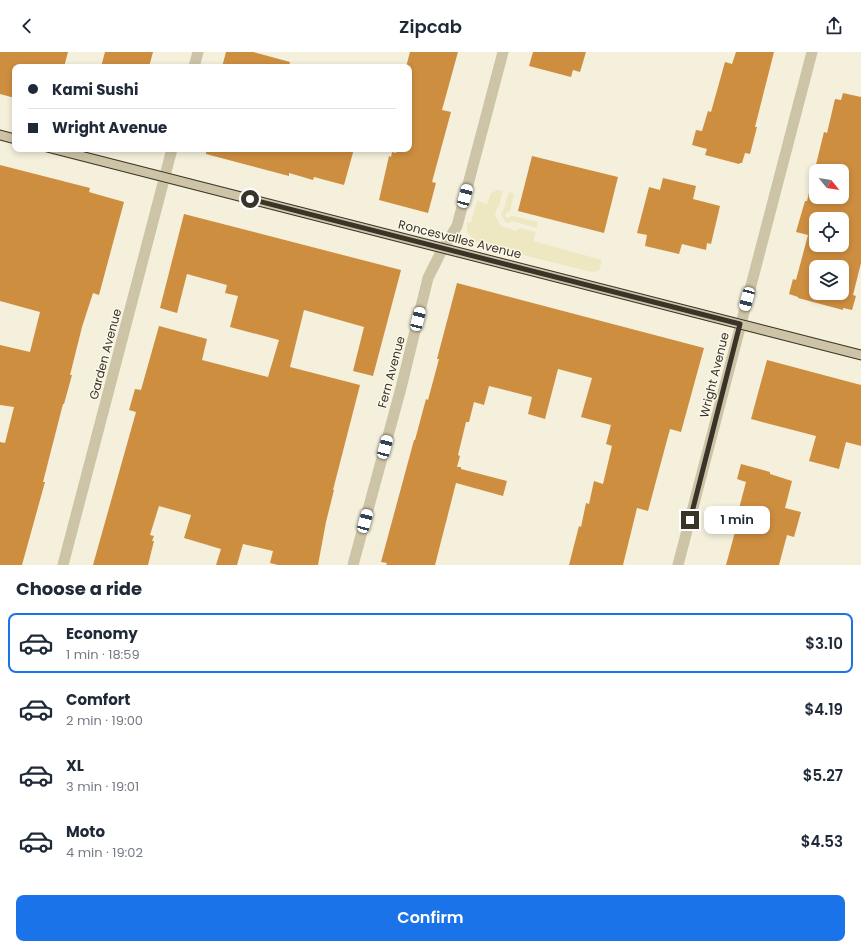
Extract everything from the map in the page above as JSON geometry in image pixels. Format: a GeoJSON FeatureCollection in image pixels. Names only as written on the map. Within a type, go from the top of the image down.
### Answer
{"type":"FeatureCollection","features":[{"type":"Feature","properties":{"kind":"street"},"geometry":{"type":"LineString","coordinates":[[195,64],[198,52]]}},
{"type":"Feature","properties":{"kind":"street","name":"Fern Avenue"},"geometry":{"type":"LineString","coordinates":[[353,565],[401,388],[428,278],[443,248],[457,226],[503,52]]}},
{"type":"Feature","properties":{"kind":"street","name":"Wright Avenue"},"geometry":{"type":"LineString","coordinates":[[678,565],[812,52]]}},
{"type":"Feature","properties":{"kind":"street"},"geometry":{"type":"LineString","coordinates":[[0,135],[12,138]]}},
{"type":"Feature","properties":{"kind":"street","name":"Roncesvalles Avenue"},"geometry":{"type":"LineString","coordinates":[[66,152],[861,355]]}},
{"type":"Feature","properties":{"kind":"street","name":"Garden Avenue"},"geometry":{"type":"LineString","coordinates":[[63,565],[171,152]]}},
{"type":"Feature","properties":{"kind":"shaded area"},"geometry":{"type":"Polygon","coordinates":[[[497,190],[502,191],[499,206],[495,215],[501,226],[516,231],[520,228],[536,232],[533,241],[602,260],[599,271],[592,272],[479,244],[475,241],[467,232],[467,222],[471,223],[477,201],[487,204],[491,193],[497,190]]]}},
{"type":"Feature","properties":{"kind":"shaded area"},"geometry":{"type":"Polygon","coordinates":[[[509,192],[514,194],[510,211],[505,214],[507,218],[512,216],[538,222],[537,228],[512,221],[509,223],[505,222],[501,214],[509,192]]]}},
{"type":"Feature","properties":{"kind":"building"},"geometry":{"type":"Polygon","coordinates":[[[0,52],[68,52],[65,64],[12,64],[12,97],[0,94],[0,52]]]}},
{"type":"Feature","properties":{"kind":"building"},"geometry":{"type":"Polygon","coordinates":[[[105,52],[153,52],[150,64],[102,64],[105,52]]]}},
{"type":"Feature","properties":{"kind":"building"},"geometry":{"type":"Polygon","coordinates":[[[226,52],[253,52],[290,62],[290,64],[223,64],[226,52]]]}},
{"type":"Feature","properties":{"kind":"building"},"geometry":{"type":"Polygon","coordinates":[[[410,52],[458,52],[442,110],[451,112],[432,182],[436,183],[428,213],[379,200],[389,156],[391,157],[392,152],[412,152],[412,64],[407,64],[410,52]]]}},
{"type":"Feature","properties":{"kind":"building"},"geometry":{"type":"Polygon","coordinates":[[[533,52],[586,52],[580,72],[573,70],[571,77],[529,66],[533,52]]]}},
{"type":"Feature","properties":{"kind":"building"},"geometry":{"type":"Polygon","coordinates":[[[736,52],[774,52],[755,127],[757,127],[750,154],[745,153],[742,163],[739,164],[705,155],[707,149],[692,145],[696,130],[702,131],[708,111],[711,112],[725,62],[732,64],[736,52]]]}},
{"type":"Feature","properties":{"kind":"building"},"geometry":{"type":"Polygon","coordinates":[[[843,93],[861,97],[861,263],[853,295],[856,296],[852,310],[843,308],[843,310],[798,298],[789,294],[793,279],[796,280],[808,235],[796,232],[805,201],[807,201],[809,193],[809,204],[849,204],[849,164],[816,164],[824,132],[827,133],[835,99],[841,100],[843,93]]]}},
{"type":"Feature","properties":{"kind":"building"},"geometry":{"type":"Polygon","coordinates":[[[206,152],[353,152],[344,185],[314,177],[313,180],[289,173],[289,176],[206,154],[206,152]]]}},
{"type":"Feature","properties":{"kind":"building"},"geometry":{"type":"Polygon","coordinates":[[[532,156],[618,177],[604,233],[518,211],[532,156]]]}},
{"type":"Feature","properties":{"kind":"building"},"geometry":{"type":"Polygon","coordinates":[[[0,165],[90,188],[89,192],[124,202],[99,295],[93,293],[82,327],[70,375],[72,375],[63,404],[43,482],[45,482],[22,565],[0,565],[0,442],[5,443],[14,407],[0,405],[0,345],[30,352],[40,312],[0,301],[0,165]]]}},
{"type":"Feature","properties":{"kind":"building"},"geometry":{"type":"Polygon","coordinates":[[[663,178],[696,186],[693,199],[720,206],[711,244],[707,243],[706,250],[682,244],[679,254],[645,246],[647,235],[637,233],[649,187],[660,190],[663,178]]]}},
{"type":"Feature","properties":{"kind":"building"},"geometry":{"type":"Polygon","coordinates":[[[184,214],[401,270],[373,376],[353,371],[364,327],[304,310],[290,367],[360,385],[333,490],[318,565],[278,565],[270,563],[273,551],[243,544],[237,565],[216,565],[221,549],[184,538],[191,515],[159,506],[150,535],[154,536],[152,541],[154,541],[148,565],[93,565],[136,412],[129,410],[135,389],[141,390],[159,326],[207,339],[202,360],[268,377],[279,340],[230,327],[238,296],[225,293],[227,285],[187,274],[177,313],[160,308],[184,214]]]}},
{"type":"Feature","properties":{"kind":"building"},"geometry":{"type":"Polygon","coordinates":[[[457,283],[704,348],[681,432],[670,429],[648,511],[637,508],[623,565],[569,565],[579,526],[581,527],[586,503],[589,504],[594,481],[603,484],[612,446],[606,444],[611,425],[581,417],[592,378],[558,369],[545,419],[528,414],[532,397],[489,386],[484,405],[474,402],[469,422],[466,422],[458,455],[460,456],[457,467],[507,481],[503,496],[456,483],[435,565],[386,565],[387,563],[381,562],[414,440],[426,399],[428,400],[457,283]]]}},
{"type":"Feature","properties":{"kind":"building"},"geometry":{"type":"Polygon","coordinates":[[[767,360],[861,385],[861,446],[846,442],[839,469],[809,461],[816,436],[751,419],[767,360]]]}},
{"type":"Feature","properties":{"kind":"building"},"geometry":{"type":"Polygon","coordinates":[[[741,464],[770,472],[770,474],[792,481],[785,508],[801,512],[794,537],[787,535],[779,565],[726,565],[738,521],[736,520],[746,482],[737,479],[741,464]]]}},
{"type":"Feature","properties":{"kind":"tram line"},"geometry":{"type":"LineString","coordinates":[[0,130],[12,133]]}},
{"type":"Feature","properties":{"kind":"tram line"},"geometry":{"type":"LineString","coordinates":[[0,140],[12,143]]}},
{"type":"Feature","properties":{"kind":"tram line"},"geometry":{"type":"LineString","coordinates":[[47,152],[861,360]]}},
{"type":"Feature","properties":{"kind":"tram line"},"geometry":{"type":"LineString","coordinates":[[85,152],[861,350]]}},
{"type":"Feature","properties":{"kind":"route"},"geometry":{"type":"LineString","coordinates":[[250,199],[740,324],[690,520]]}}]}
